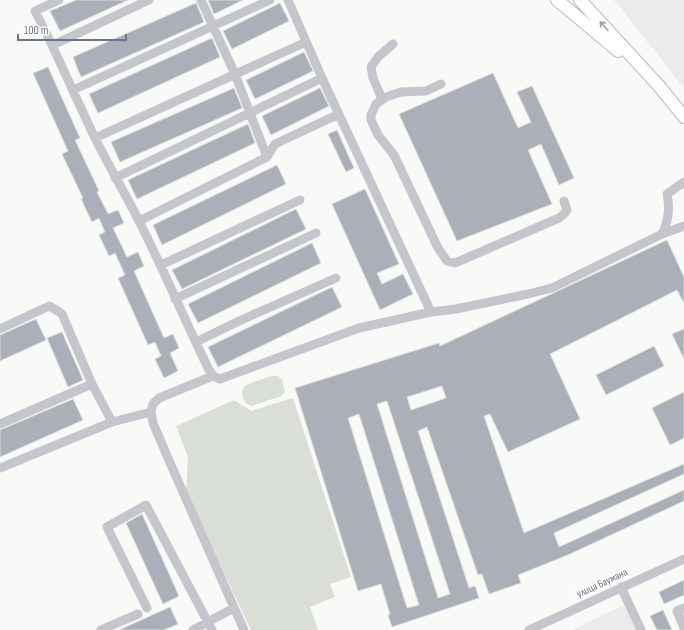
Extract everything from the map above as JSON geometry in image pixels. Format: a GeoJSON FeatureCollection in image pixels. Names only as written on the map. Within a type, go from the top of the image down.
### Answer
{"type":"FeatureCollection","features":[{"type":"Feature","properties":{"kind":"main road"},"geometry":{"type":"LineString","coordinates":[[557,0],[659,86]]}},
{"type":"Feature","properties":{"kind":"main road"},"geometry":{"type":"LineString","coordinates":[[580,0],[659,86],[684,117]]}},
{"type":"Feature","properties":{"kind":"street"},"geometry":{"type":"LineString","coordinates":[[59,0],[35,11],[53,45],[95,138],[139,222],[213,376],[220,379],[359,328],[552,288],[662,234],[684,226]]}},
{"type":"Feature","properties":{"kind":"street"},"geometry":{"type":"LineString","coordinates":[[53,45],[149,0]]}},
{"type":"Feature","properties":{"kind":"street"},"geometry":{"type":"LineString","coordinates":[[201,0],[235,74],[267,158]]}},
{"type":"Feature","properties":{"kind":"street"},"geometry":{"type":"LineString","coordinates":[[74,90],[270,0]]}},
{"type":"Feature","properties":{"kind":"street"},"geometry":{"type":"LineString","coordinates":[[288,0],[322,78],[431,312]]}},
{"type":"Feature","properties":{"kind":"street"},"geometry":{"type":"LineString","coordinates":[[95,138],[306,42]]}},
{"type":"Feature","properties":{"kind":"street"},"geometry":{"type":"LineString","coordinates":[[382,99],[373,78],[371,68],[378,57],[393,44]]}},
{"type":"Feature","properties":{"kind":"street"},"geometry":{"type":"LineString","coordinates":[[115,178],[322,78]]}},
{"type":"Feature","properties":{"kind":"street"},"geometry":{"type":"LineString","coordinates":[[441,84],[426,91],[402,92],[382,99],[376,104],[372,111],[371,118],[378,135],[393,153],[444,258],[449,262],[454,263],[559,218],[567,210],[564,201]]}},
{"type":"Feature","properties":{"kind":"street"},"geometry":{"type":"LineString","coordinates":[[139,222],[267,158],[275,144],[339,114]]}},
{"type":"Feature","properties":{"kind":"street"},"geometry":{"type":"LineString","coordinates":[[662,234],[667,222],[667,194],[684,182]]}},
{"type":"Feature","properties":{"kind":"street"},"geometry":{"type":"LineString","coordinates":[[160,265],[300,200]]}},
{"type":"Feature","properties":{"kind":"street"},"geometry":{"type":"LineString","coordinates":[[176,300],[316,234]]}},
{"type":"Feature","properties":{"kind":"street"},"geometry":{"type":"LineString","coordinates":[[196,342],[239,321],[336,278]]}},
{"type":"Feature","properties":{"kind":"street"},"geometry":{"type":"LineString","coordinates":[[0,329],[49,306],[58,310],[62,314],[92,384],[112,422]]}},
{"type":"Feature","properties":{"kind":"street"},"geometry":{"type":"LineString","coordinates":[[213,376],[159,398],[153,404],[151,412],[153,423],[244,630]]}},
{"type":"Feature","properties":{"kind":"street"},"geometry":{"type":"LineString","coordinates":[[0,424],[92,384]]}},
{"type":"Feature","properties":{"kind":"street"},"geometry":{"type":"LineString","coordinates":[[0,468],[112,422],[151,412]]}},
{"type":"Feature","properties":{"kind":"street"},"geometry":{"type":"LineString","coordinates":[[147,608],[107,527],[146,505],[210,626]]}},
{"type":"Feature","properties":{"kind":"street","name":"улица Баумана"},"geometry":{"type":"LineString","coordinates":[[530,630],[684,559]]}},
{"type":"Feature","properties":{"kind":"street"},"geometry":{"type":"LineString","coordinates":[[621,587],[641,630]]}},
{"type":"Feature","properties":{"kind":"street"},"geometry":{"type":"LineString","coordinates":[[193,630],[210,626],[234,608]]}},
{"type":"Feature","properties":{"kind":"street"},"geometry":{"type":"LineString","coordinates":[[684,608],[677,611],[684,628]]}},
{"type":"Feature","properties":{"kind":"street"},"geometry":{"type":"LineString","coordinates":[[101,630],[138,614]]}},
{"type":"Feature","properties":{"kind":"shaded area"},"geometry":{"type":"Polygon","coordinates":[[[614,0],[684,0],[684,88],[614,0]]]}},
{"type":"Feature","properties":{"kind":"shaded area"},"geometry":{"type":"Polygon","coordinates":[[[273,376],[278,376],[282,379],[285,392],[281,396],[252,406],[246,404],[242,395],[242,390],[244,387],[251,383],[273,376]]]}},
{"type":"Feature","properties":{"kind":"shaded area"},"geometry":{"type":"Polygon","coordinates":[[[293,398],[351,577],[330,584],[335,597],[310,607],[318,630],[251,630],[186,493],[188,457],[176,426],[234,400],[251,411],[293,398]]]}},
{"type":"Feature","properties":{"kind":"shaded area"},"geometry":{"type":"Polygon","coordinates":[[[624,605],[636,630],[572,630],[624,605]]]}},
{"type":"Feature","properties":{"kind":"building"},"geometry":{"type":"Polygon","coordinates":[[[76,0],[128,0],[60,31],[50,11],[76,0]]]}},
{"type":"Feature","properties":{"kind":"building"},"geometry":{"type":"Polygon","coordinates":[[[208,0],[243,0],[214,14],[208,0]]]}},
{"type":"Feature","properties":{"kind":"building"},"geometry":{"type":"Polygon","coordinates":[[[196,3],[204,22],[81,77],[73,57],[196,3]]]}},
{"type":"Feature","properties":{"kind":"building"},"geometry":{"type":"Polygon","coordinates":[[[280,3],[289,21],[232,49],[223,31],[280,3]]]}},
{"type":"Feature","properties":{"kind":"building"},"geometry":{"type":"Polygon","coordinates":[[[212,38],[220,57],[98,113],[89,94],[212,38]]]}},
{"type":"Feature","properties":{"kind":"building"},"geometry":{"type":"Polygon","coordinates":[[[304,52],[313,71],[255,99],[246,80],[304,52]]]}},
{"type":"Feature","properties":{"kind":"building"},"geometry":{"type":"Polygon","coordinates":[[[48,67],[80,138],[75,140],[99,191],[97,192],[108,214],[118,210],[124,223],[113,228],[127,257],[138,252],[144,266],[134,271],[164,338],[173,334],[179,348],[170,353],[178,371],[164,378],[155,359],[161,356],[155,342],[148,345],[118,278],[125,275],[115,253],[109,256],[99,235],[105,232],[99,218],[92,222],[81,199],[83,198],[62,154],[68,151],[33,73],[48,67]]]}},
{"type":"Feature","properties":{"kind":"building"},"geometry":{"type":"Polygon","coordinates":[[[493,73],[518,128],[531,122],[517,92],[532,86],[574,178],[559,185],[541,144],[528,150],[552,204],[457,241],[399,114],[493,73]]]}},
{"type":"Feature","properties":{"kind":"building"},"geometry":{"type":"Polygon","coordinates":[[[234,88],[242,108],[120,162],[111,142],[234,88]]]}},
{"type":"Feature","properties":{"kind":"building"},"geometry":{"type":"Polygon","coordinates":[[[320,88],[329,106],[271,135],[262,116],[320,88]]]}},
{"type":"Feature","properties":{"kind":"building"},"geometry":{"type":"Polygon","coordinates":[[[248,124],[255,143],[137,199],[128,180],[248,124]]]}},
{"type":"Feature","properties":{"kind":"building"},"geometry":{"type":"Polygon","coordinates":[[[337,130],[354,168],[346,172],[328,134],[337,130]]]}},
{"type":"Feature","properties":{"kind":"building"},"geometry":{"type":"Polygon","coordinates":[[[277,165],[286,184],[162,245],[153,225],[277,165]]]}},
{"type":"Feature","properties":{"kind":"building"},"geometry":{"type":"Polygon","coordinates":[[[365,189],[399,264],[377,273],[382,284],[403,274],[413,294],[380,310],[332,204],[365,189]]]}},
{"type":"Feature","properties":{"kind":"building"},"geometry":{"type":"Polygon","coordinates":[[[296,209],[306,229],[182,289],[172,270],[296,209]]]}},
{"type":"Feature","properties":{"kind":"building"},"geometry":{"type":"Polygon","coordinates":[[[667,240],[684,277],[684,303],[677,290],[550,354],[580,419],[508,452],[490,414],[484,416],[524,533],[684,464],[684,474],[554,533],[559,547],[684,490],[684,501],[570,554],[518,575],[521,583],[489,594],[482,574],[478,575],[427,427],[418,431],[469,588],[475,586],[479,598],[392,627],[388,615],[390,614],[381,584],[358,591],[295,388],[439,343],[440,346],[667,240]],[[442,386],[407,397],[411,410],[446,398],[442,386]],[[387,401],[377,404],[438,598],[450,594],[387,401]],[[359,414],[348,418],[407,608],[419,605],[359,414]]]}},
{"type":"Feature","properties":{"kind":"building"},"geometry":{"type":"Polygon","coordinates":[[[312,243],[321,263],[198,323],[188,304],[312,243]]]}},
{"type":"Feature","properties":{"kind":"building"},"geometry":{"type":"Polygon","coordinates":[[[332,287],[342,307],[218,367],[208,347],[332,287]]]}},
{"type":"Feature","properties":{"kind":"building"},"geometry":{"type":"Polygon","coordinates":[[[36,319],[46,340],[0,361],[0,335],[36,319]]]}},
{"type":"Feature","properties":{"kind":"building"},"geometry":{"type":"Polygon","coordinates":[[[684,329],[684,359],[672,334],[684,329]]]}},
{"type":"Feature","properties":{"kind":"building"},"geometry":{"type":"Polygon","coordinates":[[[62,332],[83,380],[68,387],[47,338],[62,332]]]}},
{"type":"Feature","properties":{"kind":"building"},"geometry":{"type":"Polygon","coordinates":[[[654,346],[664,366],[606,395],[596,375],[654,346]]]}},
{"type":"Feature","properties":{"kind":"building"},"geometry":{"type":"Polygon","coordinates":[[[684,392],[684,438],[670,445],[652,408],[684,392]]]}},
{"type":"Feature","properties":{"kind":"building"},"geometry":{"type":"Polygon","coordinates":[[[73,399],[83,420],[0,457],[0,430],[73,399]]]}},
{"type":"Feature","properties":{"kind":"building"},"geometry":{"type":"Polygon","coordinates":[[[142,514],[179,596],[163,604],[126,523],[142,514]]]}},
{"type":"Feature","properties":{"kind":"building"},"geometry":{"type":"Polygon","coordinates":[[[684,580],[684,595],[664,604],[659,592],[684,580]]]}},
{"type":"Feature","properties":{"kind":"building"},"geometry":{"type":"Polygon","coordinates":[[[170,607],[178,624],[164,630],[119,630],[170,607]]]}},
{"type":"Feature","properties":{"kind":"building"},"geometry":{"type":"Polygon","coordinates":[[[663,610],[672,630],[657,630],[650,616],[663,610]]]}}]}
